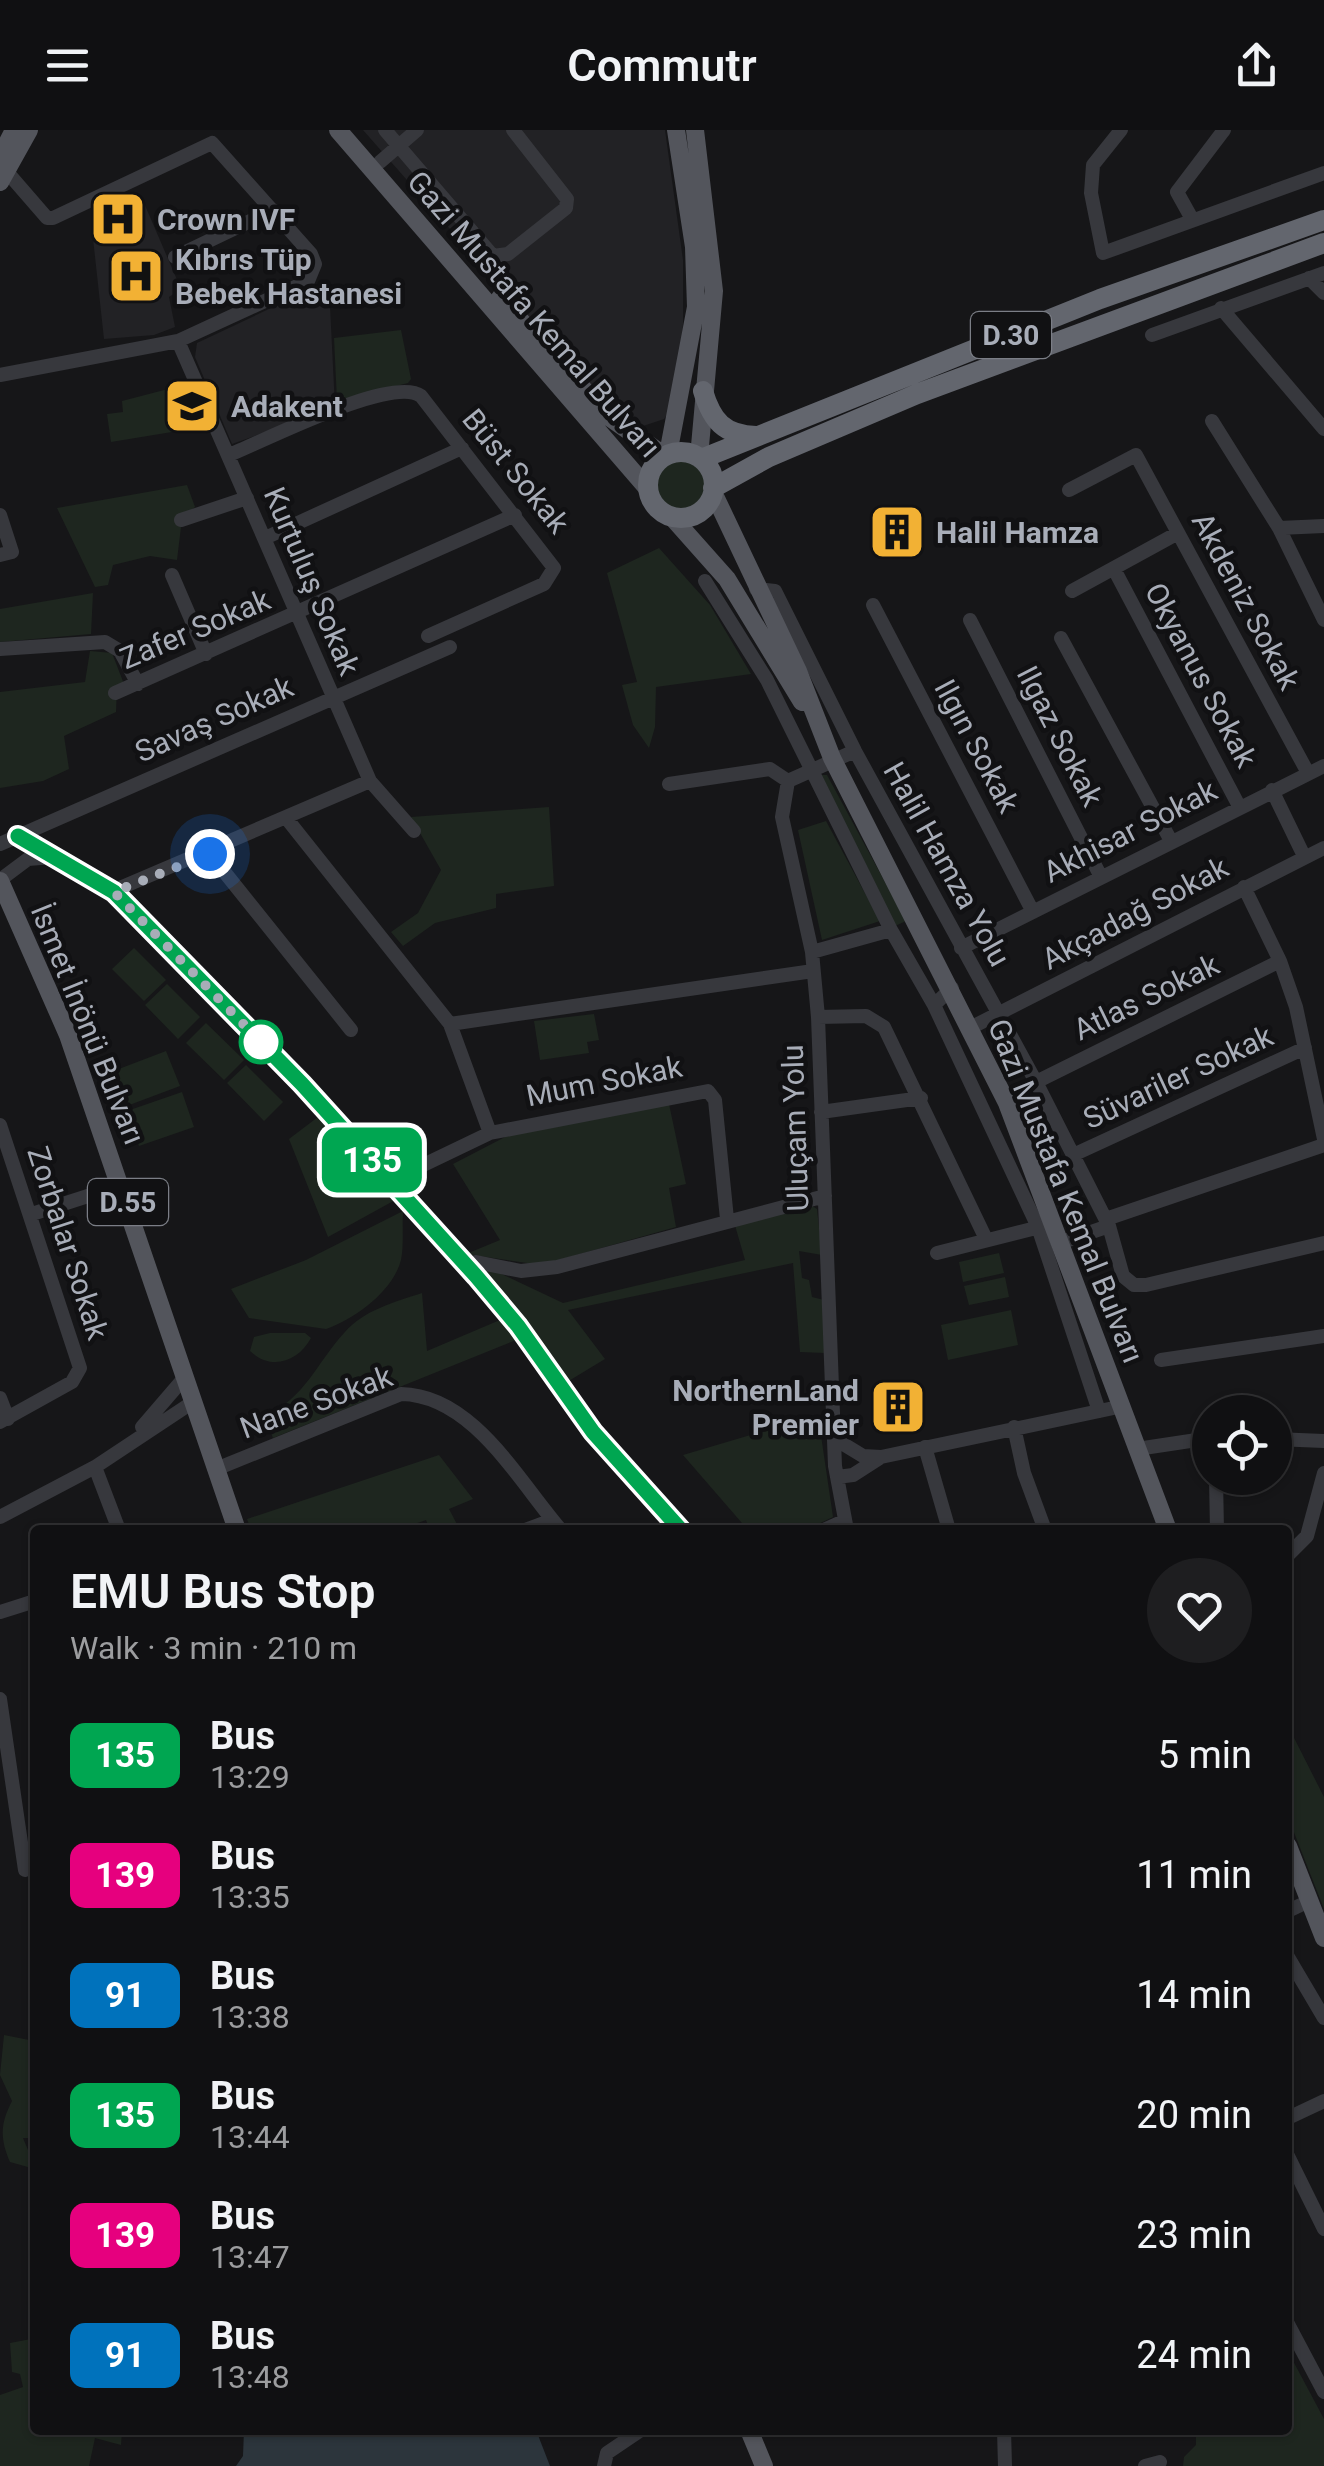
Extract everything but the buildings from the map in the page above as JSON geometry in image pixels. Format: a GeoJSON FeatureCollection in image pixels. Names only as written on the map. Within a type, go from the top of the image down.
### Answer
{"type":"FeatureCollection","features":[{"type":"Feature","properties":{"kind":"highway","name":"D.30"},"geometry":{"type":"LineString","coordinates":[[667,455],[700,458],[1100,299],[1324,220]]}},
{"type":"Feature","properties":{"kind":"highway","name":"D.30"},"geometry":{"type":"LineString","coordinates":[[672,516],[692,515],[713,490],[769,456],[950,381],[1324,243]]}},
{"type":"Feature","properties":{"kind":"highway"},"geometry":{"type":"LineString","coordinates":[[703,391],[712,418],[724,430],[760,436]]}},
{"type":"Feature","properties":{"kind":"highway"},"geometry":{"type":"LineString","coordinates":[[667,455],[654,466],[648,489],[656,506],[672,516]]}},
{"type":"Feature","properties":{"kind":"highway"},"geometry":{"type":"LineString","coordinates":[[700,458],[713,478],[713,490]]}},
{"type":"Feature","properties":{"kind":"main road"},"geometry":{"type":"LineString","coordinates":[[2,168],[28,130]]}},
{"type":"Feature","properties":{"kind":"main road","name":"Gazi Mustafa Kemal Bulvarı"},"geometry":{"type":"LineString","coordinates":[[338,130],[648,489]]}},
{"type":"Feature","properties":{"kind":"main road","name":"Gazi Mustafa Kemal Bulvarı"},"geometry":{"type":"LineString","coordinates":[[352,130],[560,364],[631,434],[667,455]]}},
{"type":"Feature","properties":{"kind":"main road"},"geometry":{"type":"LineString","coordinates":[[667,455],[679,412],[696,308],[694,247],[676,130]]}},
{"type":"Feature","properties":{"kind":"main road"},"geometry":{"type":"LineString","coordinates":[[695,130],[714,291],[700,458]]}},
{"type":"Feature","properties":{"kind":"main road"},"geometry":{"type":"LineString","coordinates":[[2,168],[8,133]]}},
{"type":"Feature","properties":{"kind":"main road"},"geometry":{"type":"LineString","coordinates":[[631,434],[658,431],[679,412]]}},
{"type":"Feature","properties":{"kind":"main road","name":"Gazi Mustafa Kemal Bulvarı"},"geometry":{"type":"LineString","coordinates":[[713,490],[756,589],[798,671],[832,758],[972,1027],[1166,1525]]}},
{"type":"Feature","properties":{"kind":"main road","name":"Gazi Mustafa Kemal Bulvarı"},"geometry":{"type":"LineString","coordinates":[[672,516],[727,579],[780,686],[814,719]]}},
{"type":"Feature","properties":{"kind":"main road","name":"İsmet İnönü Bulvarı"},"geometry":{"type":"LineString","coordinates":[[0,880],[61,1018],[122,1185],[235,1525]]}},
{"type":"Feature","properties":{"kind":"main road"},"geometry":{"type":"LineString","coordinates":[[1292,1856],[1324,1938]]}},
{"type":"Feature","properties":{"kind":"main road"},"geometry":{"type":"LineString","coordinates":[[751,2435],[764,2466]]}},
{"type":"Feature","properties":{"kind":"street"},"geometry":{"type":"LineString","coordinates":[[385,130],[493,256],[508,254],[566,208],[567,199],[513,130]]}},
{"type":"Feature","properties":{"kind":"street"},"geometry":{"type":"LineString","coordinates":[[380,162],[418,130]]}},
{"type":"Feature","properties":{"kind":"street"},"geometry":{"type":"LineString","coordinates":[[1121,130],[1093,166],[1091,193],[1103,253],[1324,172]]}},
{"type":"Feature","properties":{"kind":"street"},"geometry":{"type":"LineString","coordinates":[[1192,220],[1177,192],[1224,130]]}},
{"type":"Feature","properties":{"kind":"street"},"geometry":{"type":"LineString","coordinates":[[0,375],[178,341],[308,282],[314,274],[311,254],[212,143],[53,218],[47,218],[2,168]]}},
{"type":"Feature","properties":{"kind":"street"},"geometry":{"type":"LineString","coordinates":[[175,257],[273,210]]}},
{"type":"Feature","properties":{"kind":"street"},"geometry":{"type":"LineString","coordinates":[[1152,334],[1324,273]]}},
{"type":"Feature","properties":{"kind":"street"},"geometry":{"type":"LineString","coordinates":[[1309,278],[1324,293]]}},
{"type":"Feature","properties":{"kind":"street"},"geometry":{"type":"LineString","coordinates":[[1221,308],[1324,429]]}},
{"type":"Feature","properties":{"kind":"street","name":"Kurtuluş Sokak"},"geometry":{"type":"LineString","coordinates":[[178,341],[370,781],[414,831]]}},
{"type":"Feature","properties":{"kind":"street","name":"Büst Sokak"},"geometry":{"type":"LineString","coordinates":[[229,455],[362,400],[414,392],[551,559],[552,575],[544,584],[430,635],[431,655]]}},
{"type":"Feature","properties":{"kind":"street"},"geometry":{"type":"LineString","coordinates":[[1212,421],[1279,528],[1324,620]]}},
{"type":"Feature","properties":{"kind":"street"},"geometry":{"type":"LineString","coordinates":[[264,538],[462,448]]}},
{"type":"Feature","properties":{"kind":"street","name":"Akdeniz Sokak"},"geometry":{"type":"LineString","coordinates":[[1069,490],[1136,455],[1308,773]]}},
{"type":"Feature","properties":{"kind":"street"},"geometry":{"type":"LineString","coordinates":[[181,520],[248,498]]}},
{"type":"Feature","properties":{"kind":"street"},"geometry":{"type":"LineString","coordinates":[[1,512],[6,553]]}},
{"type":"Feature","properties":{"kind":"street","name":"Zafer Sokak"},"geometry":{"type":"LineString","coordinates":[[115,694],[516,515]]}},
{"type":"Feature","properties":{"kind":"street"},"geometry":{"type":"LineString","coordinates":[[1279,528],[1324,526]]}},
{"type":"Feature","properties":{"kind":"street"},"geometry":{"type":"LineString","coordinates":[[1072,592],[1178,533]]}},
{"type":"Feature","properties":{"kind":"street","name":"Okyanus Sokak"},"geometry":{"type":"LineString","coordinates":[[1114,569],[1239,806]]}},
{"type":"Feature","properties":{"kind":"street"},"geometry":{"type":"LineString","coordinates":[[172,575],[206,654]]}},
{"type":"Feature","properties":{"kind":"street"},"geometry":{"type":"LineString","coordinates":[[705,581],[780,686],[810,768],[891,930],[1052,1231],[1099,1411]]}},
{"type":"Feature","properties":{"kind":"street","name":"Halil Hamza Yolu"},"geometry":{"type":"LineString","coordinates":[[756,589],[776,591],[855,751],[1108,1222],[1123,1276],[1134,1285],[1324,1244]]}},
{"type":"Feature","properties":{"kind":"street","name":"Ilgın Sokak"},"geometry":{"type":"LineString","coordinates":[[873,605],[1032,912]]}},
{"type":"Feature","properties":{"kind":"street","name":"Ilgaz Sokak"},"geometry":{"type":"LineString","coordinates":[[970,620],[1100,878]]}},
{"type":"Feature","properties":{"kind":"street"},"geometry":{"type":"LineString","coordinates":[[1061,638],[1171,841]]}},
{"type":"Feature","properties":{"kind":"street"},"geometry":{"type":"LineString","coordinates":[[0,649],[105,642],[120,651],[138,684]]}},
{"type":"Feature","properties":{"kind":"street","name":"Savaş Sokak"},"geometry":{"type":"LineString","coordinates":[[0,844],[450,647]]}},
{"type":"Feature","properties":{"kind":"street"},"geometry":{"type":"LineString","coordinates":[[669,784],[770,769],[788,781],[832,758],[855,751]]}},
{"type":"Feature","properties":{"kind":"street","name":"Akhisar Sokak"},"geometry":{"type":"LineString","coordinates":[[961,948],[1324,766]]}},
{"type":"Feature","properties":{"kind":"street"},"geometry":{"type":"LineString","coordinates":[[114,892],[210,854],[370,781]]}},
{"type":"Feature","properties":{"kind":"street","name":"Uluçam Yolu"},"geometry":{"type":"LineString","coordinates":[[788,781],[782,816],[812,952],[818,1017],[834,1439],[846,1525]]}},
{"type":"Feature","properties":{"kind":"street"},"geometry":{"type":"LineString","coordinates":[[1272,790],[1304,856]]}},
{"type":"Feature","properties":{"kind":"street"},"geometry":{"type":"LineString","coordinates":[[288,819],[436,1002],[450,1024],[490,1133]]}},
{"type":"Feature","properties":{"kind":"street"},"geometry":{"type":"LineString","coordinates":[[18,836],[114,892],[468,1267],[518,1326],[593,1432],[677,1525]]}},
{"type":"Feature","properties":{"kind":"street","name":"Akçadağ Sokak"},"geometry":{"type":"LineString","coordinates":[[972,1027],[1324,848]]}},
{"type":"Feature","properties":{"kind":"street"},"geometry":{"type":"LineString","coordinates":[[210,854],[351,1030]]}},
{"type":"Feature","properties":{"kind":"street"},"geometry":{"type":"LineString","coordinates":[[0,880],[28,859],[54,857]]}},
{"type":"Feature","properties":{"kind":"street"},"geometry":{"type":"LineString","coordinates":[[937,1253],[986,1238],[1108,1222],[1324,1142],[1305,1048],[1280,961],[1244,887]]}},
{"type":"Feature","properties":{"kind":"street"},"geometry":{"type":"LineString","coordinates":[[928,938],[950,928]]}},
{"type":"Feature","properties":{"kind":"street"},"geometry":{"type":"LineString","coordinates":[[812,952],[891,930]]}},
{"type":"Feature","properties":{"kind":"street","name":"Atlas Sokak"},"geometry":{"type":"LineString","coordinates":[[1036,1082],[1280,961]]}},
{"type":"Feature","properties":{"kind":"street"},"geometry":{"type":"LineString","coordinates":[[450,1024],[813,971]]}},
{"type":"Feature","properties":{"kind":"street"},"geometry":{"type":"LineString","coordinates":[[934,1005],[952,988]]}},
{"type":"Feature","properties":{"kind":"street"},"geometry":{"type":"LineString","coordinates":[[818,1017],[875,1019],[884,1027],[986,1238]]}},
{"type":"Feature","properties":{"kind":"street","name":"Süvariler Sokak"},"geometry":{"type":"LineString","coordinates":[[1073,1155],[1305,1048]]}},
{"type":"Feature","properties":{"kind":"street","name":"Mum Sokak"},"geometry":{"type":"LineString","coordinates":[[390,1181],[490,1133],[708,1091],[716,1100],[728,1219]]}},
{"type":"Feature","properties":{"kind":"street"},"geometry":{"type":"LineString","coordinates":[[821,1112],[921,1098]]}},
{"type":"Feature","properties":{"kind":"street","name":"Zorbalar Sokak"},"geometry":{"type":"LineString","coordinates":[[0,1125],[78,1357],[77,1378],[4,1421]]}},
{"type":"Feature","properties":{"kind":"street"},"geometry":{"type":"LineString","coordinates":[[32,1214],[122,1185]]}},
{"type":"Feature","properties":{"kind":"street"},"geometry":{"type":"LineString","coordinates":[[468,1267],[488,1262],[540,1270],[825,1196]]}},
{"type":"Feature","properties":{"kind":"street"},"geometry":{"type":"LineString","coordinates":[[1160,1360],[1324,1336]]}},
{"type":"Feature","properties":{"kind":"street"},"geometry":{"type":"LineString","coordinates":[[116,1452],[164,1407],[185,1377]]}},
{"type":"Feature","properties":{"kind":"street","name":"Nane Sokak"},"geometry":{"type":"LineString","coordinates":[[216,1469],[402,1394],[413,1394],[470,1422],[556,1525]]}},
{"type":"Feature","properties":{"kind":"street"},"geometry":{"type":"LineString","coordinates":[[0,1398],[4,1421]]}},
{"type":"Feature","properties":{"kind":"street"},"geometry":{"type":"LineString","coordinates":[[0,1517],[95,1467],[193,1402]]}},
{"type":"Feature","properties":{"kind":"street"},"geometry":{"type":"LineString","coordinates":[[834,1439],[863,1456],[881,1457],[1122,1406]]}},
{"type":"Feature","properties":{"kind":"street"},"geometry":{"type":"LineString","coordinates":[[1014,1427],[1024,1473],[1043,1525]]}},
{"type":"Feature","properties":{"kind":"street"},"geometry":{"type":"LineString","coordinates":[[1292,1440],[1324,1441]]}},
{"type":"Feature","properties":{"kind":"street"},"geometry":{"type":"LineString","coordinates":[[1138,1449],[1192,1441]]}},
{"type":"Feature","properties":{"kind":"street"},"geometry":{"type":"LineString","coordinates":[[925,1447],[948,1525]]}},
{"type":"Feature","properties":{"kind":"street"},"geometry":{"type":"LineString","coordinates":[[838,1478],[853,1475],[881,1457]]}},
{"type":"Feature","properties":{"kind":"street"},"geometry":{"type":"LineString","coordinates":[[95,1467],[117,1525]]}},
{"type":"Feature","properties":{"kind":"street"},"geometry":{"type":"LineString","coordinates":[[1292,1551],[1307,1536],[1324,1473]]}},
{"type":"Feature","properties":{"kind":"street"},"geometry":{"type":"LineString","coordinates":[[1216,1495],[1217,1525]]}},
{"type":"Feature","properties":{"kind":"street"},"geometry":{"type":"LineString","coordinates":[[0,1612],[30,1603]]}},
{"type":"Feature","properties":{"kind":"street"},"geometry":{"type":"LineString","coordinates":[[0,1699],[6,1775],[25,1870]]}},
{"type":"Feature","properties":{"kind":"street"},"geometry":{"type":"LineString","coordinates":[[1292,1908],[1309,1901]]}},
{"type":"Feature","properties":{"kind":"street"},"geometry":{"type":"LineString","coordinates":[[1292,1964],[1324,2018]]}},
{"type":"Feature","properties":{"kind":"street"},"geometry":{"type":"LineString","coordinates":[[1292,2116],[1324,2100]]}},
{"type":"Feature","properties":{"kind":"street"},"geometry":{"type":"LineString","coordinates":[[1292,2164],[1324,2229]]}},
{"type":"Feature","properties":{"kind":"street"},"geometry":{"type":"LineString","coordinates":[[1292,2332],[1324,2392]]}},
{"type":"Feature","properties":{"kind":"street"},"geometry":{"type":"LineString","coordinates":[[604,2466],[611,2450],[634,2435]]}},
{"type":"Feature","properties":{"kind":"street"},"geometry":{"type":"LineString","coordinates":[[1004,2435],[1005,2466]]}},
{"type":"Feature","properties":{"kind":"street"},"geometry":{"type":"LineString","coordinates":[[1145,2466],[1160,2462]]}},
{"type":"Feature","properties":{"kind":"shaded area"},"geometry":{"type":"Polygon","coordinates":[[[363,130],[665,130],[683,260],[683,324],[680,366],[670,411],[664,419],[637,428],[609,410],[363,130]]]}},
{"type":"Feature","properties":{"kind":"shaded area","name":"Kıbrıs Tüp Bebek Hastanesi"},"geometry":{"type":"Polygon","coordinates":[[[141,196],[181,289],[169,297],[175,327],[154,335],[104,339],[91,220],[141,196]]]}},
{"type":"Feature","properties":{"kind":"shaded area"},"geometry":{"type":"Polygon","coordinates":[[[322,284],[329,286],[335,407],[232,444],[195,357],[197,343],[322,284]]]}},
{"type":"Feature","properties":{"kind":"shaded area"},"geometry":{"type":"Polygon","coordinates":[[[401,330],[411,379],[408,383],[337,401],[334,338],[401,330]]]}},
{"type":"Feature","properties":{"kind":"shaded area"},"geometry":{"type":"Polygon","coordinates":[[[172,388],[178,431],[111,442],[107,414],[123,412],[122,401],[172,388]]]}},
{"type":"Feature","properties":{"kind":"shaded area"},"geometry":{"type":"Polygon","coordinates":[[[682,460],[700,468],[708,486],[700,504],[682,512],[664,504],[656,486],[664,468],[682,460]]]}},
{"type":"Feature","properties":{"kind":"shaded area"},"geometry":{"type":"Polygon","coordinates":[[[187,485],[195,507],[189,512],[189,523],[181,527],[177,560],[150,556],[113,565],[108,585],[95,587],[57,508],[187,485]]]}},
{"type":"Feature","properties":{"kind":"shaded area"},"geometry":{"type":"Polygon","coordinates":[[[659,548],[710,605],[751,674],[656,687],[655,727],[649,748],[633,725],[622,685],[637,682],[607,573],[659,548]]]}},
{"type":"Feature","properties":{"kind":"shaded area"},"geometry":{"type":"Polygon","coordinates":[[[93,593],[91,634],[0,642],[0,609],[93,593]]]}},
{"type":"Feature","properties":{"kind":"shaded area"},"geometry":{"type":"Polygon","coordinates":[[[90,651],[112,653],[124,684],[117,685],[116,712],[64,736],[69,769],[43,781],[0,788],[0,692],[85,682],[90,651]]]}},
{"type":"Feature","properties":{"kind":"shaded area"},"geometry":{"type":"Polygon","coordinates":[[[819,775],[827,775],[906,921],[895,926],[819,775]]]}},
{"type":"Feature","properties":{"kind":"shaded area"},"geometry":{"type":"Polygon","coordinates":[[[549,807],[554,886],[496,894],[496,908],[435,923],[403,946],[391,932],[418,913],[441,870],[411,817],[549,807]]]}},
{"type":"Feature","properties":{"kind":"shaded area"},"geometry":{"type":"Polygon","coordinates":[[[826,821],[880,921],[822,940],[798,830],[826,821]]]}},
{"type":"Feature","properties":{"kind":"shaded area"},"geometry":{"type":"Polygon","coordinates":[[[134,948],[166,980],[144,1001],[112,969],[134,948]]]}},
{"type":"Feature","properties":{"kind":"shaded area"},"geometry":{"type":"Polygon","coordinates":[[[167,984],[200,1017],[178,1039],[145,1005],[167,984]]]}},
{"type":"Feature","properties":{"kind":"shaded area"},"geometry":{"type":"Polygon","coordinates":[[[594,1014],[599,1040],[587,1042],[589,1053],[540,1060],[534,1021],[594,1014]]]}},
{"type":"Feature","properties":{"kind":"shaded area"},"geometry":{"type":"Polygon","coordinates":[[[206,1023],[244,1060],[224,1080],[186,1043],[206,1023]]]}},
{"type":"Feature","properties":{"kind":"shaded area"},"geometry":{"type":"Polygon","coordinates":[[[166,1051],[180,1086],[124,1107],[111,1072],[166,1051]]]}},
{"type":"Feature","properties":{"kind":"shaded area"},"geometry":{"type":"Polygon","coordinates":[[[246,1065],[283,1102],[264,1121],[227,1083],[246,1065]]]}},
{"type":"Feature","properties":{"kind":"shaded area"},"geometry":{"type":"Polygon","coordinates":[[[182,1092],[194,1127],[139,1146],[127,1111],[182,1092]]]}},
{"type":"Feature","properties":{"kind":"shaded area"},"geometry":{"type":"Polygon","coordinates":[[[669,1104],[686,1184],[669,1188],[676,1227],[541,1265],[466,1254],[500,1240],[453,1164],[507,1136],[669,1104]]]}},
{"type":"Feature","properties":{"kind":"shaded area"},"geometry":{"type":"Polygon","coordinates":[[[318,1117],[397,1199],[328,1237],[289,1139],[318,1117]]]}},
{"type":"Feature","properties":{"kind":"shaded area"},"geometry":{"type":"Polygon","coordinates":[[[812,1206],[817,1209],[822,1255],[799,1251],[802,1278],[809,1280],[812,1297],[824,1300],[825,1353],[800,1352],[793,1263],[568,1310],[605,1359],[567,1382],[481,1272],[487,1267],[563,1303],[745,1260],[734,1222],[812,1206]]]}},
{"type":"Feature","properties":{"kind":"shaded area"},"geometry":{"type":"Polygon","coordinates":[[[403,1211],[401,1260],[390,1282],[360,1311],[326,1329],[249,1318],[231,1289],[306,1260],[403,1211]]]}},
{"type":"Feature","properties":{"kind":"shaded area"},"geometry":{"type":"Polygon","coordinates":[[[999,1253],[1004,1273],[963,1282],[959,1262],[999,1253]]]}},
{"type":"Feature","properties":{"kind":"shaded area"},"geometry":{"type":"Polygon","coordinates":[[[1005,1277],[1009,1297],[969,1305],[964,1286],[1005,1277]]]}},
{"type":"Feature","properties":{"kind":"shaded area"},"geometry":{"type":"Polygon","coordinates":[[[422,1293],[427,1351],[500,1320],[516,1340],[273,1438],[264,1416],[300,1390],[353,1324],[380,1308],[422,1293]]]}},
{"type":"Feature","properties":{"kind":"shaded area"},"geometry":{"type":"Polygon","coordinates":[[[1011,1310],[1018,1345],[948,1360],[941,1325],[1011,1310]]]}},
{"type":"Feature","properties":{"kind":"shaded area"},"geometry":{"type":"Polygon","coordinates":[[[305,1333],[311,1338],[292,1358],[275,1362],[250,1351],[254,1337],[305,1333]]]}},
{"type":"Feature","properties":{"kind":"shaded area"},"geometry":{"type":"Polygon","coordinates":[[[818,1415],[833,1517],[816,1525],[744,1525],[683,1455],[818,1415]]]}},
{"type":"Feature","properties":{"kind":"shaded area"},"geometry":{"type":"Polygon","coordinates":[[[439,1455],[473,1499],[449,1509],[457,1525],[428,1525],[426,1520],[412,1525],[249,1525],[247,1519],[439,1455]]]}},
{"type":"Feature","properties":{"kind":"shaded area"},"geometry":{"type":"Polygon","coordinates":[[[1292,1734],[1324,1797],[1324,1909],[1292,1827],[1292,1734]]]}},
{"type":"Feature","properties":{"kind":"shaded area"},"geometry":{"type":"Polygon","coordinates":[[[4,2035],[30,2039],[30,2138],[23,2138],[30,2150],[30,2168],[10,2162],[4,2146],[3,2124],[12,2101],[0,2075],[4,2035]]]}},
{"type":"Feature","properties":{"kind":"shaded area"},"geometry":{"type":"Polygon","coordinates":[[[30,2339],[30,2435],[122,2435],[121,2445],[95,2438],[89,2466],[0,2466],[0,2395],[23,2387],[20,2374],[12,2372],[10,2343],[30,2339]]]}},
{"type":"Feature","properties":{"kind":"shaded area"},"geometry":{"type":"Polygon","coordinates":[[[1292,2359],[1324,2419],[1324,2466],[1183,2466],[1184,2457],[1196,2445],[1196,2435],[1292,2435],[1292,2359]]]}},
{"type":"Feature","properties":{"kind":"shaded area"},"geometry":{"type":"Polygon","coordinates":[[[244,2435],[538,2435],[550,2466],[236,2466],[243,2456],[244,2435]]]}},
{"type":"Feature","properties":{"kind":"bus line","name":"135"},"geometry":{"type":"LineString","coordinates":[[18,836],[114,892],[302,1084],[476,1276],[545,1362],[593,1432],[676,1525]]}},
{"type":"Feature","properties":{"kind":"place","name":"Crown IVF"},"geometry":{"type":"Point","coordinates":[118,219]}},
{"type":"Feature","properties":{"kind":"place","name":"Kıbrıs Tüp Bebek Hastanesi"},"geometry":{"type":"Point","coordinates":[136,276]}},
{"type":"Feature","properties":{"kind":"place","name":"Adakent"},"geometry":{"type":"Point","coordinates":[192,406]}},
{"type":"Feature","properties":{"kind":"place","name":"Halil Hamza"},"geometry":{"type":"Point","coordinates":[897,532]}},
{"type":"Feature","properties":{"kind":"place","name":"NorthernLand Premier"},"geometry":{"type":"Point","coordinates":[898,1407]}},
{"type":"Feature","properties":{"kind":"route"},"geometry":{"type":"LineString","coordinates":[[210,854],[114,892],[261,1042]]}}]}
